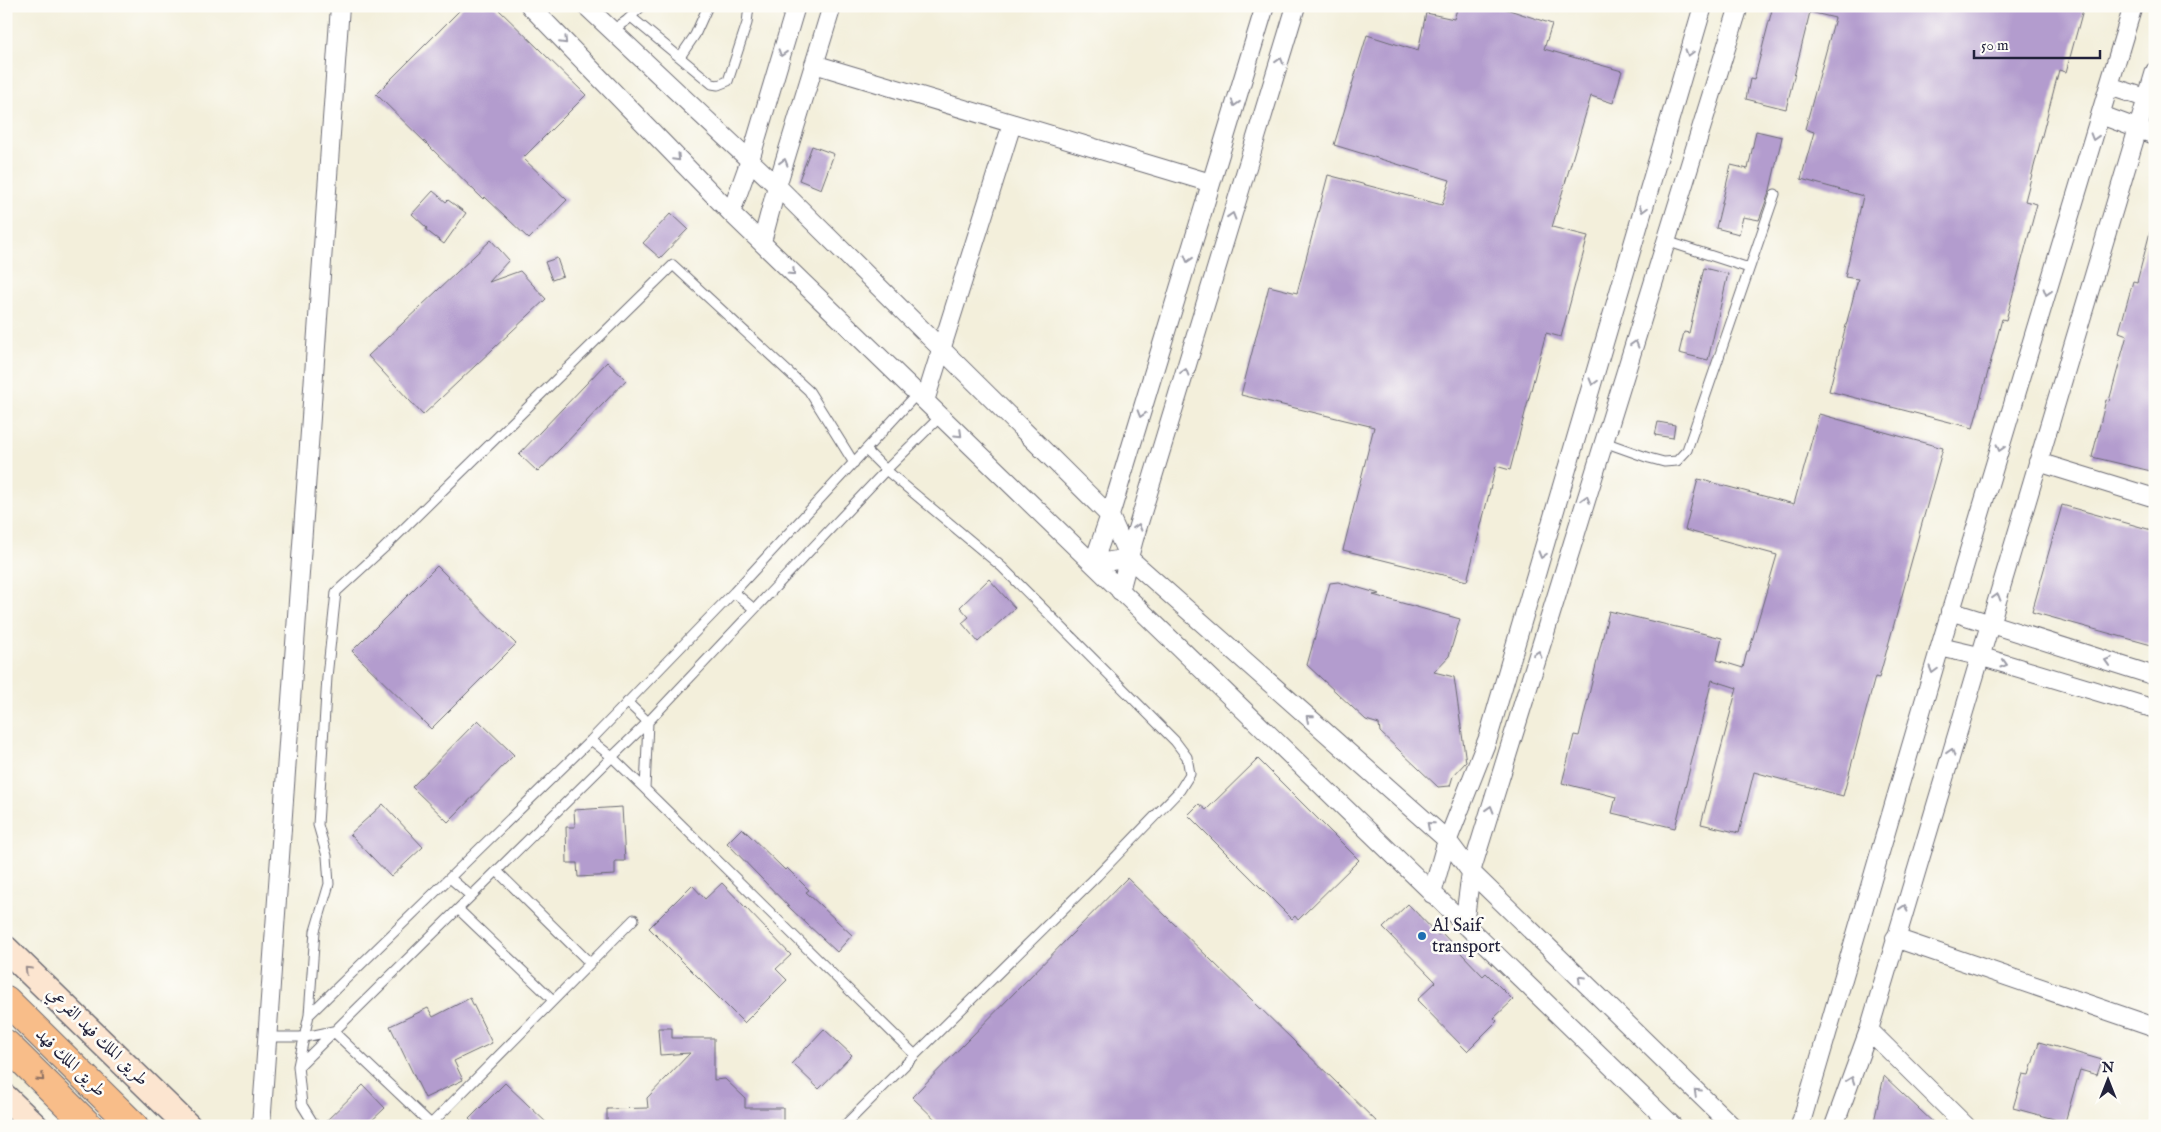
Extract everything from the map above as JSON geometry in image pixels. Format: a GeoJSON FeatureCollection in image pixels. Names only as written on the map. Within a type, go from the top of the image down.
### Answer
{"type":"FeatureCollection","features":[{"type":"Feature","properties":{"kind":"highway","name":"طريق الملك فهد"},"geometry":{"type":"LineString","coordinates":[[6,1000],[134,1126]]}},
{"type":"Feature","properties":{"kind":"highway","name":"طريق الملك فهد"},"geometry":{"type":"LineString","coordinates":[[6,1044],[89,1126]]}},
{"type":"Feature","properties":{"kind":"main road","name":"طريق الملك فهد الفرعي"},"geometry":{"type":"LineString","coordinates":[[6,949],[188,1126]]}},
{"type":"Feature","properties":{"kind":"main road"},"geometry":{"type":"LineString","coordinates":[[6,1098],[35,1126]]}},
{"type":"Feature","properties":{"kind":"street"},"geometry":{"type":"LineString","coordinates":[[261,1126],[340,6]]}},
{"type":"Feature","properties":{"kind":"street"},"geometry":{"type":"LineString","coordinates":[[530,6],[731,213],[1673,1126]]}},
{"type":"Feature","properties":{"kind":"street"},"geometry":{"type":"LineString","coordinates":[[586,6],[777,186],[1110,516],[1128,558],[1447,840],[1471,872],[1732,1126]]}},
{"type":"Feature","properties":{"kind":"street"},"geometry":{"type":"LineString","coordinates":[[731,213],[750,160],[796,6]]}},
{"type":"Feature","properties":{"kind":"street"},"geometry":{"type":"LineString","coordinates":[[762,242],[777,186],[832,6]]}},
{"type":"Feature","properties":{"kind":"street"},"geometry":{"type":"LineString","coordinates":[[1092,564],[1110,516],[1265,6]]}},
{"type":"Feature","properties":{"kind":"street"},"geometry":{"type":"LineString","coordinates":[[1120,591],[1128,558],[1296,6]]}},
{"type":"Feature","properties":{"kind":"street"},"geometry":{"type":"LineString","coordinates":[[1432,894],[1447,840],[1488,738],[1702,6]]}},
{"type":"Feature","properties":{"kind":"street"},"geometry":{"type":"LineString","coordinates":[[1464,925],[1471,872],[1739,6]]}},
{"type":"Feature","properties":{"kind":"street"},"geometry":{"type":"LineString","coordinates":[[1800,1126],[1950,611],[2133,6]]}},
{"type":"Feature","properties":{"kind":"street"},"geometry":{"type":"LineString","coordinates":[[814,64],[1211,183]]}},
{"type":"Feature","properties":{"kind":"street"},"geometry":{"type":"LineString","coordinates":[[1834,1126],[1868,1030],[2137,129],[2151,100],[2155,71]]}},
{"type":"Feature","properties":{"kind":"street"},"geometry":{"type":"LineString","coordinates":[[2109,86],[2151,100]]}},
{"type":"Feature","properties":{"kind":"street"},"geometry":{"type":"LineString","coordinates":[[2100,115],[2155,135]]}},
{"type":"Feature","properties":{"kind":"street"},"geometry":{"type":"LineString","coordinates":[[921,398],[941,349],[1012,124]]}},
{"type":"Feature","properties":{"kind":"street"},"geometry":{"type":"LineString","coordinates":[[2038,462],[2155,498]]}},
{"type":"Feature","properties":{"kind":"street"},"geometry":{"type":"LineString","coordinates":[[1092,564],[1128,558]]}},
{"type":"Feature","properties":{"kind":"street"},"geometry":{"type":"LineString","coordinates":[[1950,611],[2155,676]]}},
{"type":"Feature","properties":{"kind":"street"},"geometry":{"type":"LineString","coordinates":[[1940,647],[1979,656],[2155,709]]}},
{"type":"Feature","properties":{"kind":"street"},"geometry":{"type":"LineString","coordinates":[[1895,938],[2155,1026]]}},
{"type":"Feature","properties":{"kind":"street"},"geometry":{"type":"LineString","coordinates":[[1868,1030],[1966,1126]]}},
{"type":"Feature","properties":{"kind":"lane"},"geometry":{"type":"LineString","coordinates":[[612,30],[631,17],[642,6]]}},
{"type":"Feature","properties":{"kind":"lane"},"geometry":{"type":"LineString","coordinates":[[680,57],[695,35],[708,6]]}},
{"type":"Feature","properties":{"kind":"lane"},"geometry":{"type":"LineString","coordinates":[[631,17],[712,84],[718,86],[728,81],[747,23],[749,6]]}},
{"type":"Feature","properties":{"kind":"lane"},"geometry":{"type":"LineString","coordinates":[[1604,442],[1664,462],[1677,461],[1687,450],[1775,194]]}},
{"type":"Feature","properties":{"kind":"lane"},"geometry":{"type":"LineString","coordinates":[[1666,241],[1749,268]]}},
{"type":"Feature","properties":{"kind":"lane"},"geometry":{"type":"LineString","coordinates":[[315,1126],[302,1105],[298,1066],[310,1015],[314,931],[329,884],[327,856],[318,825],[327,677],[336,592],[391,541],[673,264],[809,391],[854,463]]}},
{"type":"Feature","properties":{"kind":"lane"},"geometry":{"type":"LineString","coordinates":[[310,1015],[591,740],[734,592],[866,450],[921,398]]}},
{"type":"Feature","properties":{"kind":"lane"},"geometry":{"type":"LineString","coordinates":[[298,1066],[648,722],[886,470],[941,416]]}},
{"type":"Feature","properties":{"kind":"lane"},"geometry":{"type":"LineString","coordinates":[[844,1126],[1097,876],[1180,790],[1190,774],[1187,757],[1175,741],[1002,567],[886,470],[866,450]]}},
{"type":"Feature","properties":{"kind":"lane"},"geometry":{"type":"LineString","coordinates":[[734,592],[754,609]]}},
{"type":"Feature","properties":{"kind":"lane"},"geometry":{"type":"LineString","coordinates":[[627,702],[648,722],[645,789]]}},
{"type":"Feature","properties":{"kind":"lane"},"geometry":{"type":"LineString","coordinates":[[591,740],[612,757],[645,789],[915,1055]]}},
{"type":"Feature","properties":{"kind":"lane"},"geometry":{"type":"LineString","coordinates":[[497,871],[590,963]]}},
{"type":"Feature","properties":{"kind":"lane"},"geometry":{"type":"LineString","coordinates":[[450,878],[471,896]]}},
{"type":"Feature","properties":{"kind":"lane"},"geometry":{"type":"LineString","coordinates":[[458,909],[553,1000]]}},
{"type":"Feature","properties":{"kind":"lane"},"geometry":{"type":"LineString","coordinates":[[333,1031],[432,1125],[634,919]]}},
{"type":"Feature","properties":{"kind":"lane"},"geometry":{"type":"LineString","coordinates":[[267,1037],[305,1037],[333,1031]]}},
{"type":"Feature","properties":{"kind":"building"},"geometry":{"type":"Polygon","coordinates":[[[464,6],[495,6],[586,95],[523,158],[567,200],[529,239],[485,197],[483,199],[376,94],[464,6]]]}},
{"type":"Feature","properties":{"kind":"building"},"geometry":{"type":"Polygon","coordinates":[[[1458,6],[1497,6],[1552,24],[1544,49],[1622,71],[1613,103],[1591,96],[1552,227],[1588,236],[1561,337],[1546,333],[1510,470],[1496,466],[1467,581],[1343,550],[1374,427],[1241,395],[1269,286],[1297,293],[1328,175],[1442,205],[1450,180],[1334,145],[1367,35],[1418,51],[1426,13],[1454,19],[1458,6]]]}},
{"type":"Feature","properties":{"kind":"building"},"geometry":{"type":"Polygon","coordinates":[[[1773,6],[2084,6],[2066,72],[2059,70],[2025,201],[2037,204],[2006,320],[2002,319],[1973,428],[1829,391],[1858,279],[1845,277],[1863,196],[1801,179],[1814,132],[1805,129],[1835,18],[1810,12],[1786,109],[1746,99],[1750,79],[1754,80],[1773,6]]]}},
{"type":"Feature","properties":{"kind":"building"},"geometry":{"type":"Polygon","coordinates":[[[1756,131],[1782,137],[1770,190],[1759,220],[1743,217],[1739,234],[1716,228],[1731,165],[1748,169],[1756,131]]]}},
{"type":"Feature","properties":{"kind":"building"},"geometry":{"type":"Polygon","coordinates":[[[812,146],[834,154],[821,189],[799,180],[812,146]]]}},
{"type":"Feature","properties":{"kind":"building"},"geometry":{"type":"Polygon","coordinates":[[[433,191],[446,202],[448,200],[466,213],[444,244],[426,230],[427,228],[412,214],[433,191]]]}},
{"type":"Feature","properties":{"kind":"building"},"geometry":{"type":"Polygon","coordinates":[[[671,213],[688,229],[660,258],[643,243],[671,213]]]}},
{"type":"Feature","properties":{"kind":"building"},"geometry":{"type":"Polygon","coordinates":[[[2150,232],[2155,233],[2155,472],[2092,457],[2106,400],[2109,401],[2127,335],[2119,332],[2133,281],[2137,282],[2150,232]]]}},
{"type":"Feature","properties":{"kind":"building"},"geometry":{"type":"Polygon","coordinates":[[[491,240],[509,260],[489,282],[520,271],[546,299],[423,415],[368,356],[491,240]]]}},
{"type":"Feature","properties":{"kind":"building"},"geometry":{"type":"Polygon","coordinates":[[[557,258],[563,276],[552,280],[545,262],[557,258]]]}},
{"type":"Feature","properties":{"kind":"building"},"geometry":{"type":"Polygon","coordinates":[[[1704,268],[1728,274],[1708,360],[1679,353],[1684,332],[1689,333],[1704,268]]]}},
{"type":"Feature","properties":{"kind":"building"},"geometry":{"type":"Polygon","coordinates":[[[607,362],[626,380],[538,472],[519,454],[607,362]]]}},
{"type":"Feature","properties":{"kind":"building"},"geometry":{"type":"Polygon","coordinates":[[[1819,414],[1943,448],[1879,678],[1875,677],[1843,796],[1754,772],[1739,833],[1701,824],[1737,688],[1712,680],[1675,828],[1612,813],[1616,797],[1562,783],[1574,735],[1579,736],[1609,611],[1722,638],[1717,660],[1743,668],[1777,555],[1685,530],[1698,479],[1794,504],[1819,414]]]}},
{"type":"Feature","properties":{"kind":"building"},"geometry":{"type":"Polygon","coordinates":[[[1658,422],[1675,425],[1673,438],[1655,435],[1658,422]]]}},
{"type":"Feature","properties":{"kind":"building"},"geometry":{"type":"Polygon","coordinates":[[[2062,505],[2155,531],[2155,646],[2032,612],[2062,505]]]}},
{"type":"Feature","properties":{"kind":"building"},"geometry":{"type":"Polygon","coordinates":[[[437,566],[516,644],[431,729],[352,651],[437,566]]]}},
{"type":"Feature","properties":{"kind":"building"},"geometry":{"type":"Polygon","coordinates":[[[989,579],[1015,608],[978,642],[962,623],[969,617],[960,607],[989,579]]]}},
{"type":"Feature","properties":{"kind":"building"},"geometry":{"type":"Polygon","coordinates":[[[1338,582],[1380,594],[1373,595],[1460,619],[1449,656],[1434,672],[1454,677],[1466,762],[1453,776],[1450,786],[1438,787],[1380,732],[1379,724],[1366,720],[1307,665],[1330,583],[1338,582]]]}},
{"type":"Feature","properties":{"kind":"building"},"geometry":{"type":"Polygon","coordinates":[[[478,720],[514,755],[448,822],[412,787],[478,720]]]}},
{"type":"Feature","properties":{"kind":"building"},"geometry":{"type":"Polygon","coordinates":[[[1258,759],[1359,860],[1298,920],[1295,916],[1292,919],[1188,815],[1199,804],[1206,810],[1258,759]]]}},
{"type":"Feature","properties":{"kind":"building"},"geometry":{"type":"Polygon","coordinates":[[[383,804],[423,847],[391,877],[350,834],[383,804]]]}},
{"type":"Feature","properties":{"kind":"building"},"geometry":{"type":"Polygon","coordinates":[[[622,807],[625,861],[615,861],[615,875],[578,877],[577,863],[567,863],[566,827],[575,827],[574,810],[622,807]]]}},
{"type":"Feature","properties":{"kind":"building"},"geometry":{"type":"Polygon","coordinates":[[[742,828],[785,870],[787,868],[809,890],[806,892],[852,935],[837,952],[792,910],[727,843],[742,828]]]}},
{"type":"Feature","properties":{"kind":"building"},"geometry":{"type":"Polygon","coordinates":[[[1127,878],[1381,1126],[942,1126],[912,1097],[1127,878]]]}},
{"type":"Feature","properties":{"kind":"building"},"geometry":{"type":"Polygon","coordinates":[[[722,883],[791,955],[776,969],[787,980],[744,1023],[649,928],[692,885],[705,899],[722,883]]]}},
{"type":"Feature","properties":{"kind":"building"},"geometry":{"type":"Polygon","coordinates":[[[1408,904],[1438,935],[1441,932],[1483,976],[1486,973],[1513,1000],[1494,1018],[1497,1021],[1467,1051],[1417,1000],[1436,982],[1383,928],[1408,904]]]}},
{"type":"Feature","properties":{"kind":"building"},"geometry":{"type":"Polygon","coordinates":[[[470,998],[492,1043],[454,1061],[463,1080],[425,1098],[390,1026],[428,1008],[433,1017],[470,998]]]}},
{"type":"Feature","properties":{"kind":"building"},"geometry":{"type":"Polygon","coordinates":[[[658,1028],[672,1028],[672,1038],[714,1038],[714,1080],[725,1079],[745,1098],[745,1108],[783,1108],[783,1126],[607,1126],[607,1109],[648,1108],[647,1098],[690,1053],[660,1055],[658,1028]]]}},
{"type":"Feature","properties":{"kind":"building"},"geometry":{"type":"Polygon","coordinates":[[[824,1029],[852,1055],[819,1089],[792,1063],[824,1029]]]}},
{"type":"Feature","properties":{"kind":"building"},"geometry":{"type":"Polygon","coordinates":[[[2039,1042],[2102,1060],[2097,1075],[2080,1070],[2065,1122],[2013,1108],[2023,1074],[2029,1075],[2039,1042]]]}},
{"type":"Feature","properties":{"kind":"building"},"geometry":{"type":"Polygon","coordinates":[[[1884,1076],[1937,1126],[1873,1126],[1884,1076]]]}},
{"type":"Feature","properties":{"kind":"building"},"geometry":{"type":"Polygon","coordinates":[[[505,1083],[550,1126],[476,1126],[469,1119],[505,1083]]]}},
{"type":"Feature","properties":{"kind":"building"},"geometry":{"type":"Polygon","coordinates":[[[363,1085],[385,1108],[366,1126],[321,1126],[363,1085]]]}},
{"type":"Feature","properties":{"kind":"place","name":"Al Saif transport"},"geometry":{"type":"Point","coordinates":[1422,936]}}]}
